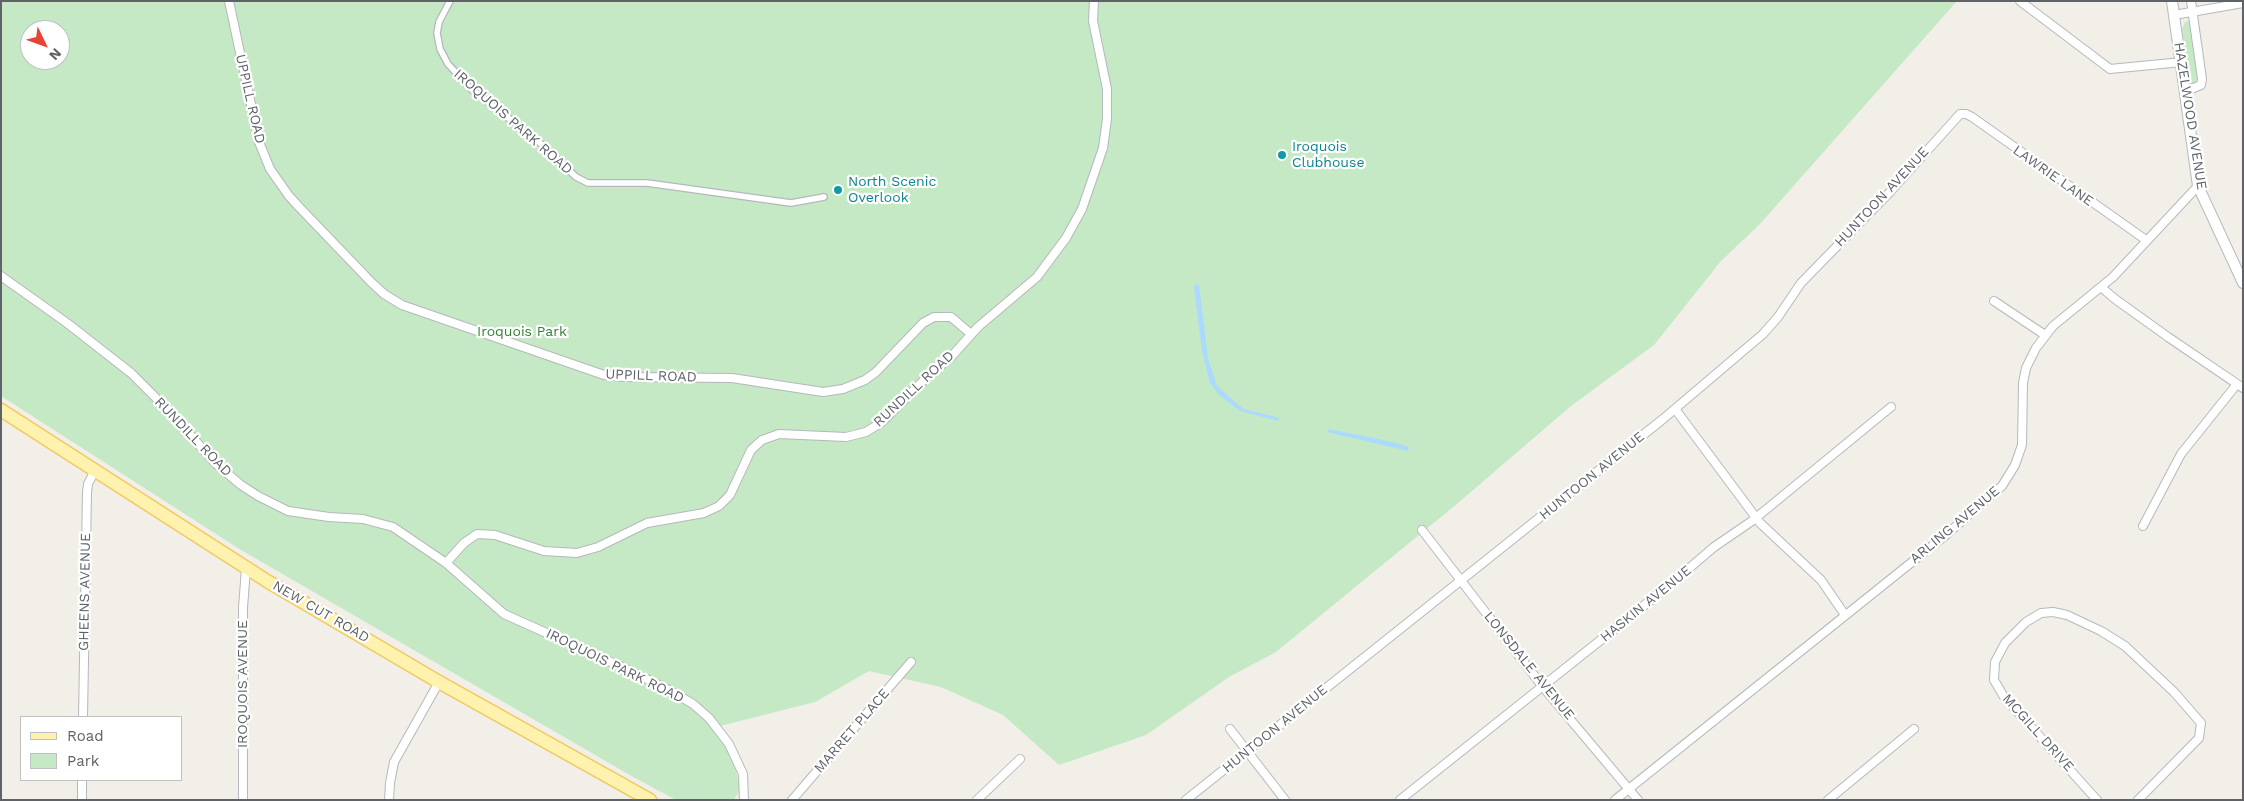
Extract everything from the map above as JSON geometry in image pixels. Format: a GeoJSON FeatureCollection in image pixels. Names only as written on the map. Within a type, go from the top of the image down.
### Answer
{"type":"FeatureCollection","features":[{"type":"Feature","properties":{"kind":"main road","name":"NEW CUT ROAD"},"geometry":{"type":"LineString","coordinates":[[1,410],[246,568],[439,682],[650,800]]}},
{"type":"Feature","properties":{"kind":"street","name":"UPPILL ROAD"},"geometry":{"type":"LineString","coordinates":[[229,1],[257,133],[270,169],[300,208],[384,294],[402,305],[604,375],[624,377],[732,378],[823,392],[843,389],[865,380],[876,372],[916,329],[928,320],[939,316],[951,317],[971,334]]}},
{"type":"Feature","properties":{"kind":"street","name":"IROQUOIS PARK ROAD"},"geometry":{"type":"LineString","coordinates":[[450,1],[439,22],[437,33],[440,49],[448,64],[471,89],[540,142],[576,177],[588,183],[647,183],[791,203],[824,197]]}},
{"type":"Feature","properties":{"kind":"street","name":"RUNDILL ROAD"},"geometry":{"type":"LineString","coordinates":[[1,276],[67,323],[131,373],[170,412],[215,463],[241,485],[268,502],[288,511],[385,523],[415,540],[446,563],[464,543],[477,534],[495,534],[556,554],[577,553],[598,546],[647,524],[712,510],[730,495],[751,450],[762,440],[779,434],[846,437],[874,427],[891,414],[926,378],[951,357],[971,334],[1025,289],[1066,238],[1082,208],[1103,148],[1107,119],[1107,89],[1093,21],[1094,1]]}},
{"type":"Feature","properties":{"kind":"street"},"geometry":{"type":"LineString","coordinates":[[2020,1],[2110,70],[2182,62]]}},
{"type":"Feature","properties":{"kind":"street","name":"HAZELWOOD AVENUE"},"geometry":{"type":"LineString","coordinates":[[2172,1],[2198,186],[2243,283]]}},
{"type":"Feature","properties":{"kind":"street"},"geometry":{"type":"LineString","coordinates":[[2186,91],[2201,85],[2202,79],[2191,1]]}},
{"type":"Feature","properties":{"kind":"street"},"geometry":{"type":"LineString","coordinates":[[2174,15],[2243,3]]}},
{"type":"Feature","properties":{"kind":"street","name":"LAWRIE LANE"},"geometry":{"type":"LineString","coordinates":[[1960,114],[1972,117],[2146,240]]}},
{"type":"Feature","properties":{"kind":"street","name":"HUNTOON AVENUE"},"geometry":{"type":"LineString","coordinates":[[1186,800],[1675,409],[1771,326],[1800,283],[1890,192],[1960,114]]}},
{"type":"Feature","properties":{"kind":"street","name":"ARLING AVENUE"},"geometry":{"type":"LineString","coordinates":[[1615,800],[1994,494],[2010,475],[2019,456],[2023,440],[2024,375],[2030,358],[2045,335],[2053,326],[2101,287],[2198,186]]}},
{"type":"Feature","properties":{"kind":"street"},"geometry":{"type":"LineString","coordinates":[[2101,287],[2168,337],[2240,386],[2181,454],[2143,526]]}},
{"type":"Feature","properties":{"kind":"street"},"geometry":{"type":"LineString","coordinates":[[1994,301],[2045,335]]}},
{"type":"Feature","properties":{"kind":"street","name":"HASKIN AVENUE"},"geometry":{"type":"LineString","coordinates":[[1400,800],[1666,588],[1714,547],[1756,517],[1891,407]]}},
{"type":"Feature","properties":{"kind":"street"},"geometry":{"type":"LineString","coordinates":[[1675,409],[1760,524],[1821,580],[1845,615]]}},
{"type":"Feature","properties":{"kind":"street","name":"GHEENS AVENUE"},"geometry":{"type":"LineString","coordinates":[[83,716],[87,492],[88,484],[95,470]]}},
{"type":"Feature","properties":{"kind":"street","name":"LONSDALE AVENUE"},"geometry":{"type":"LineString","coordinates":[[1422,530],[1543,686],[1638,800]]}},
{"type":"Feature","properties":{"kind":"street","name":"IROQUOIS PARK ROAD"},"geometry":{"type":"LineString","coordinates":[[446,563],[504,614],[620,666],[671,691],[692,704],[709,718],[729,744],[743,774],[744,800]]}},
{"type":"Feature","properties":{"kind":"street","name":"IROQUOIS AVENUE"},"geometry":{"type":"LineString","coordinates":[[243,800],[243,626],[246,568]]}},
{"type":"Feature","properties":{"kind":"street","name":"MCGILL DRIVE"},"geometry":{"type":"LineString","coordinates":[[2097,800],[1997,688],[1994,675],[1995,662],[2005,643],[2035,616],[2046,612],[2061,613],[2101,631],[2135,653],[2174,692],[2200,724],[2199,738],[2138,800]]}},
{"type":"Feature","properties":{"kind":"street","name":"MARRET PLACE"},"geometry":{"type":"LineString","coordinates":[[792,800],[911,662]]}},
{"type":"Feature","properties":{"kind":"street"},"geometry":{"type":"LineString","coordinates":[[389,800],[394,762],[439,682]]}},
{"type":"Feature","properties":{"kind":"street"},"geometry":{"type":"LineString","coordinates":[[1230,729],[1285,800]]}},
{"type":"Feature","properties":{"kind":"street"},"geometry":{"type":"LineString","coordinates":[[1828,800],[1914,729]]}},
{"type":"Feature","properties":{"kind":"street"},"geometry":{"type":"LineString","coordinates":[[977,800],[1020,759]]}},
{"type":"Feature","properties":{"kind":"street"},"geometry":{"type":"LineString","coordinates":[[82,781],[82,800]]}},
{"type":"Feature","properties":{"kind":"green space","name":"Iroquois Park"},"geometry":{"type":"Polygon","coordinates":[[[1,1],[1957,1],[1759,225],[1721,261],[1654,345],[1571,406],[1458,503],[1276,652],[1229,677],[1146,735],[1059,765],[1003,715],[941,687],[869,671],[815,702],[716,727],[729,744],[741,790],[733,800],[676,800],[241,550],[1,396],[1,1]]]}},
{"type":"Feature","properties":{"kind":"green space"},"geometry":{"type":"Polygon","coordinates":[[[2191,20],[2199,78],[2196,83],[2191,84],[2182,29],[2185,22],[2191,20]]]}},
{"type":"Feature","properties":{"kind":"water"},"geometry":{"type":"Polygon","coordinates":[[[1195,284],[1199,285],[1208,358],[1217,386],[1243,409],[1279,418],[1278,421],[1240,411],[1219,395],[1210,383],[1202,351],[1195,284]]]}},
{"type":"Feature","properties":{"kind":"water"},"geometry":{"type":"Polygon","coordinates":[[[1329,429],[1392,442],[1409,447],[1408,451],[1327,432],[1329,429]]]}},
{"type":"Feature","properties":{"kind":"place","name":"Iroquois Clubhouse"},"geometry":{"type":"Point","coordinates":[1282,155]}},
{"type":"Feature","properties":{"kind":"place","name":"North Scenic Overlook"},"geometry":{"type":"Point","coordinates":[838,190]}}]}
